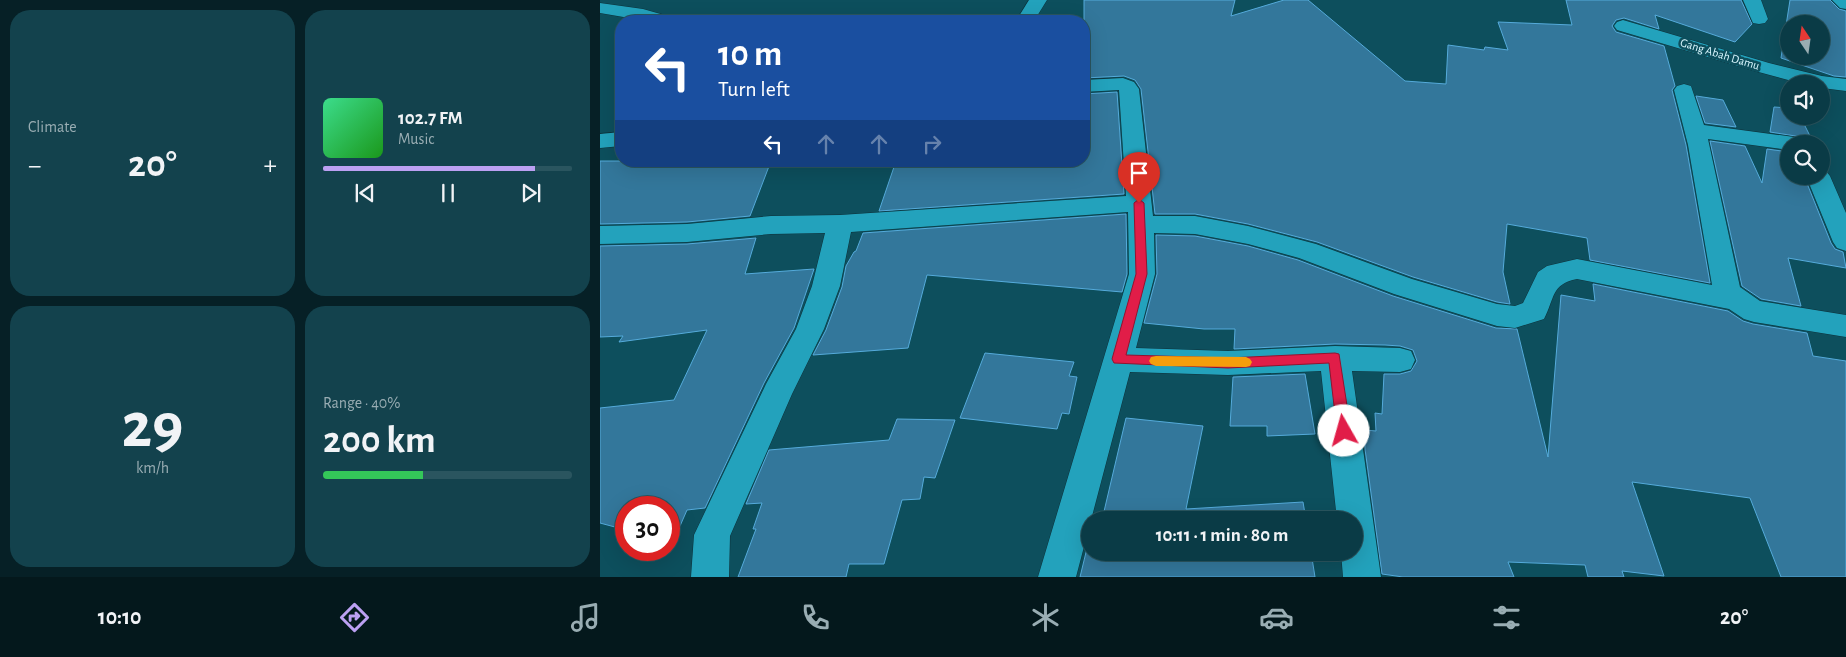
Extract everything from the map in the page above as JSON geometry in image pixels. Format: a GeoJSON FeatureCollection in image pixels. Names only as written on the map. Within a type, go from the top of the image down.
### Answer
{"type":"FeatureCollection","features":[{"type":"Feature","properties":{"kind":"street"},"geometry":{"type":"LineString","coordinates":[[1029,15],[1038,0]]}},
{"type":"Feature","properties":{"kind":"street"},"geometry":{"type":"LineString","coordinates":[[1752,0],[1759,19]]}},
{"type":"Feature","properties":{"kind":"street"},"geometry":{"type":"LineString","coordinates":[[1841,0],[1846,4]]}},
{"type":"Feature","properties":{"kind":"street"},"geometry":{"type":"LineString","coordinates":[[600,8],[646,15]]}},
{"type":"Feature","properties":{"kind":"street","name":"Gang Abah Damu"},"geometry":{"type":"LineString","coordinates":[[1623,26],[1702,49],[1719,56],[1819,81],[1846,85]]}},
{"type":"Feature","properties":{"kind":"street"},"geometry":{"type":"LineString","coordinates":[[1057,577],[1142,274],[1140,213],[1127,86],[1123,84],[1090,86]]}},
{"type":"Feature","properties":{"kind":"street"},"geometry":{"type":"LineString","coordinates":[[1684,90],[1727,292],[1754,311],[1846,326]]}},
{"type":"Feature","properties":{"kind":"street"},"geometry":{"type":"LineString","coordinates":[[1694,130],[1780,142]]}},
{"type":"Feature","properties":{"kind":"street"},"geometry":{"type":"LineString","coordinates":[[600,141],[615,140]]}},
{"type":"Feature","properties":{"kind":"street"},"geometry":{"type":"LineString","coordinates":[[1822,185],[1846,242]]}},
{"type":"Feature","properties":{"kind":"street"},"geometry":{"type":"LineString","coordinates":[[600,236],[687,233],[771,225],[1140,213],[1248,235],[1307,251],[1404,287],[1497,315],[1525,314],[1548,279],[1557,273],[1577,269],[1736,300]]}},
{"type":"Feature","properties":{"kind":"street"},"geometry":{"type":"LineString","coordinates":[[710,577],[712,536],[778,393],[810,329],[826,286],[840,224]]}},
{"type":"Feature","properties":{"kind":"street"},"geometry":{"type":"LineString","coordinates":[[1118,359],[1228,363],[1335,358],[1400,360]]}},
{"type":"Feature","properties":{"kind":"street"},"geometry":{"type":"LineString","coordinates":[[1335,358],[1362,577]]}},
{"type":"Feature","properties":{"kind":"building"},"geometry":{"type":"Polygon","coordinates":[[[1084,0],[1235,0],[1231,16],[1284,0],[1308,0],[1405,81],[1446,84],[1448,45],[1484,50],[1485,47],[1508,50],[1498,22],[1572,25],[1566,0],[1741,0],[1752,24],[1735,42],[1655,15],[1659,29],[1624,18],[1616,20],[1612,26],[1616,32],[1664,46],[1675,86],[1672,90],[1686,145],[1710,283],[1590,260],[1587,238],[1507,224],[1503,272],[1510,304],[1497,302],[1413,277],[1317,242],[1248,224],[1195,214],[1155,214],[1141,89],[1135,80],[1124,76],[1090,78],[1090,15],[1084,15],[1084,0]]]}},
{"type":"Feature","properties":{"kind":"building"},"geometry":{"type":"Polygon","coordinates":[[[1790,0],[1830,0],[1839,9],[1846,11],[1846,77],[1834,76],[1802,65],[1830,65],[1830,15],[1788,15],[1790,0]]]}},
{"type":"Feature","properties":{"kind":"building"},"geometry":{"type":"Polygon","coordinates":[[[1117,92],[1124,194],[879,211],[894,167],[1090,167],[1090,94],[1117,92]]]}},
{"type":"Feature","properties":{"kind":"building"},"geometry":{"type":"Polygon","coordinates":[[[1696,96],[1723,100],[1736,127],[1705,123],[1696,96]]]}},
{"type":"Feature","properties":{"kind":"building"},"geometry":{"type":"Polygon","coordinates":[[[1774,107],[1780,107],[1780,125],[1804,125],[1810,135],[1789,135],[1770,132],[1774,107]]]}},
{"type":"Feature","properties":{"kind":"building"},"geometry":{"type":"Polygon","coordinates":[[[1710,141],[1745,146],[1762,183],[1767,149],[1780,151],[1780,185],[1808,185],[1831,243],[1835,249],[1843,252],[1846,268],[1788,258],[1801,306],[1761,299],[1742,286],[1710,141]]]}},
{"type":"Feature","properties":{"kind":"building"},"geometry":{"type":"Polygon","coordinates":[[[600,161],[615,161],[615,167],[769,167],[750,216],[687,222],[600,224],[600,161]]]}},
{"type":"Feature","properties":{"kind":"building"},"geometry":{"type":"Polygon","coordinates":[[[1126,214],[1127,274],[1122,292],[927,275],[908,348],[813,355],[826,330],[842,287],[846,266],[856,251],[863,233],[1126,214]]]}},
{"type":"Feature","properties":{"kind":"building"},"geometry":{"type":"Polygon","coordinates":[[[1156,235],[1195,236],[1248,246],[1298,260],[1393,296],[1496,328],[1517,329],[1548,457],[1561,295],[1595,301],[1593,284],[1728,311],[1743,321],[1753,324],[1807,333],[1813,356],[1846,361],[1846,577],[1781,577],[1750,498],[1632,482],[1664,576],[1622,571],[1624,577],[1588,577],[1585,565],[1508,562],[1514,577],[1403,577],[1382,574],[1365,449],[1365,430],[1376,431],[1375,413],[1382,414],[1384,374],[1400,374],[1411,371],[1417,361],[1413,350],[1400,346],[1335,344],[1234,349],[1235,329],[1204,329],[1144,323],[1157,274],[1156,235]]]}},
{"type":"Feature","properties":{"kind":"building"},"geometry":{"type":"Polygon","coordinates":[[[756,238],[745,274],[814,269],[794,328],[764,383],[705,508],[687,510],[680,526],[680,496],[615,496],[615,527],[600,523],[600,408],[674,400],[707,330],[619,342],[623,336],[600,337],[600,246],[687,244],[756,238]]]}},
{"type":"Feature","properties":{"kind":"building"},"geometry":{"type":"Polygon","coordinates":[[[985,353],[1074,362],[1069,376],[1077,377],[1069,414],[1062,413],[1057,429],[960,418],[985,353]]]}},
{"type":"Feature","properties":{"kind":"building"},"geometry":{"type":"Polygon","coordinates":[[[1305,374],[1315,434],[1267,436],[1267,426],[1230,426],[1233,377],[1305,374]]]}},
{"type":"Feature","properties":{"kind":"building"},"geometry":{"type":"Polygon","coordinates":[[[1126,418],[1203,426],[1186,509],[1303,502],[1304,511],[1104,511],[1126,418]]]}},
{"type":"Feature","properties":{"kind":"building"},"geometry":{"type":"Polygon","coordinates":[[[897,419],[955,420],[935,478],[924,477],[920,499],[902,500],[884,564],[849,564],[846,577],[738,577],[756,529],[753,529],[762,503],[746,504],[769,450],[889,440],[897,419]]]}},
{"type":"Feature","properties":{"kind":"building"},"geometry":{"type":"Polygon","coordinates":[[[1084,561],[1312,561],[1315,577],[1080,577],[1084,561]]]}},
{"type":"Feature","properties":{"kind":"slow traffic"},"geometry":{"type":"LineString","coordinates":[[1156,361],[1246,362]]}},
{"type":"Feature","properties":{"kind":"route"},"geometry":{"type":"LineString","coordinates":[[1139,203],[1142,236],[1142,274],[1118,359],[1228,363],[1335,358],[1344,431]]}}]}
